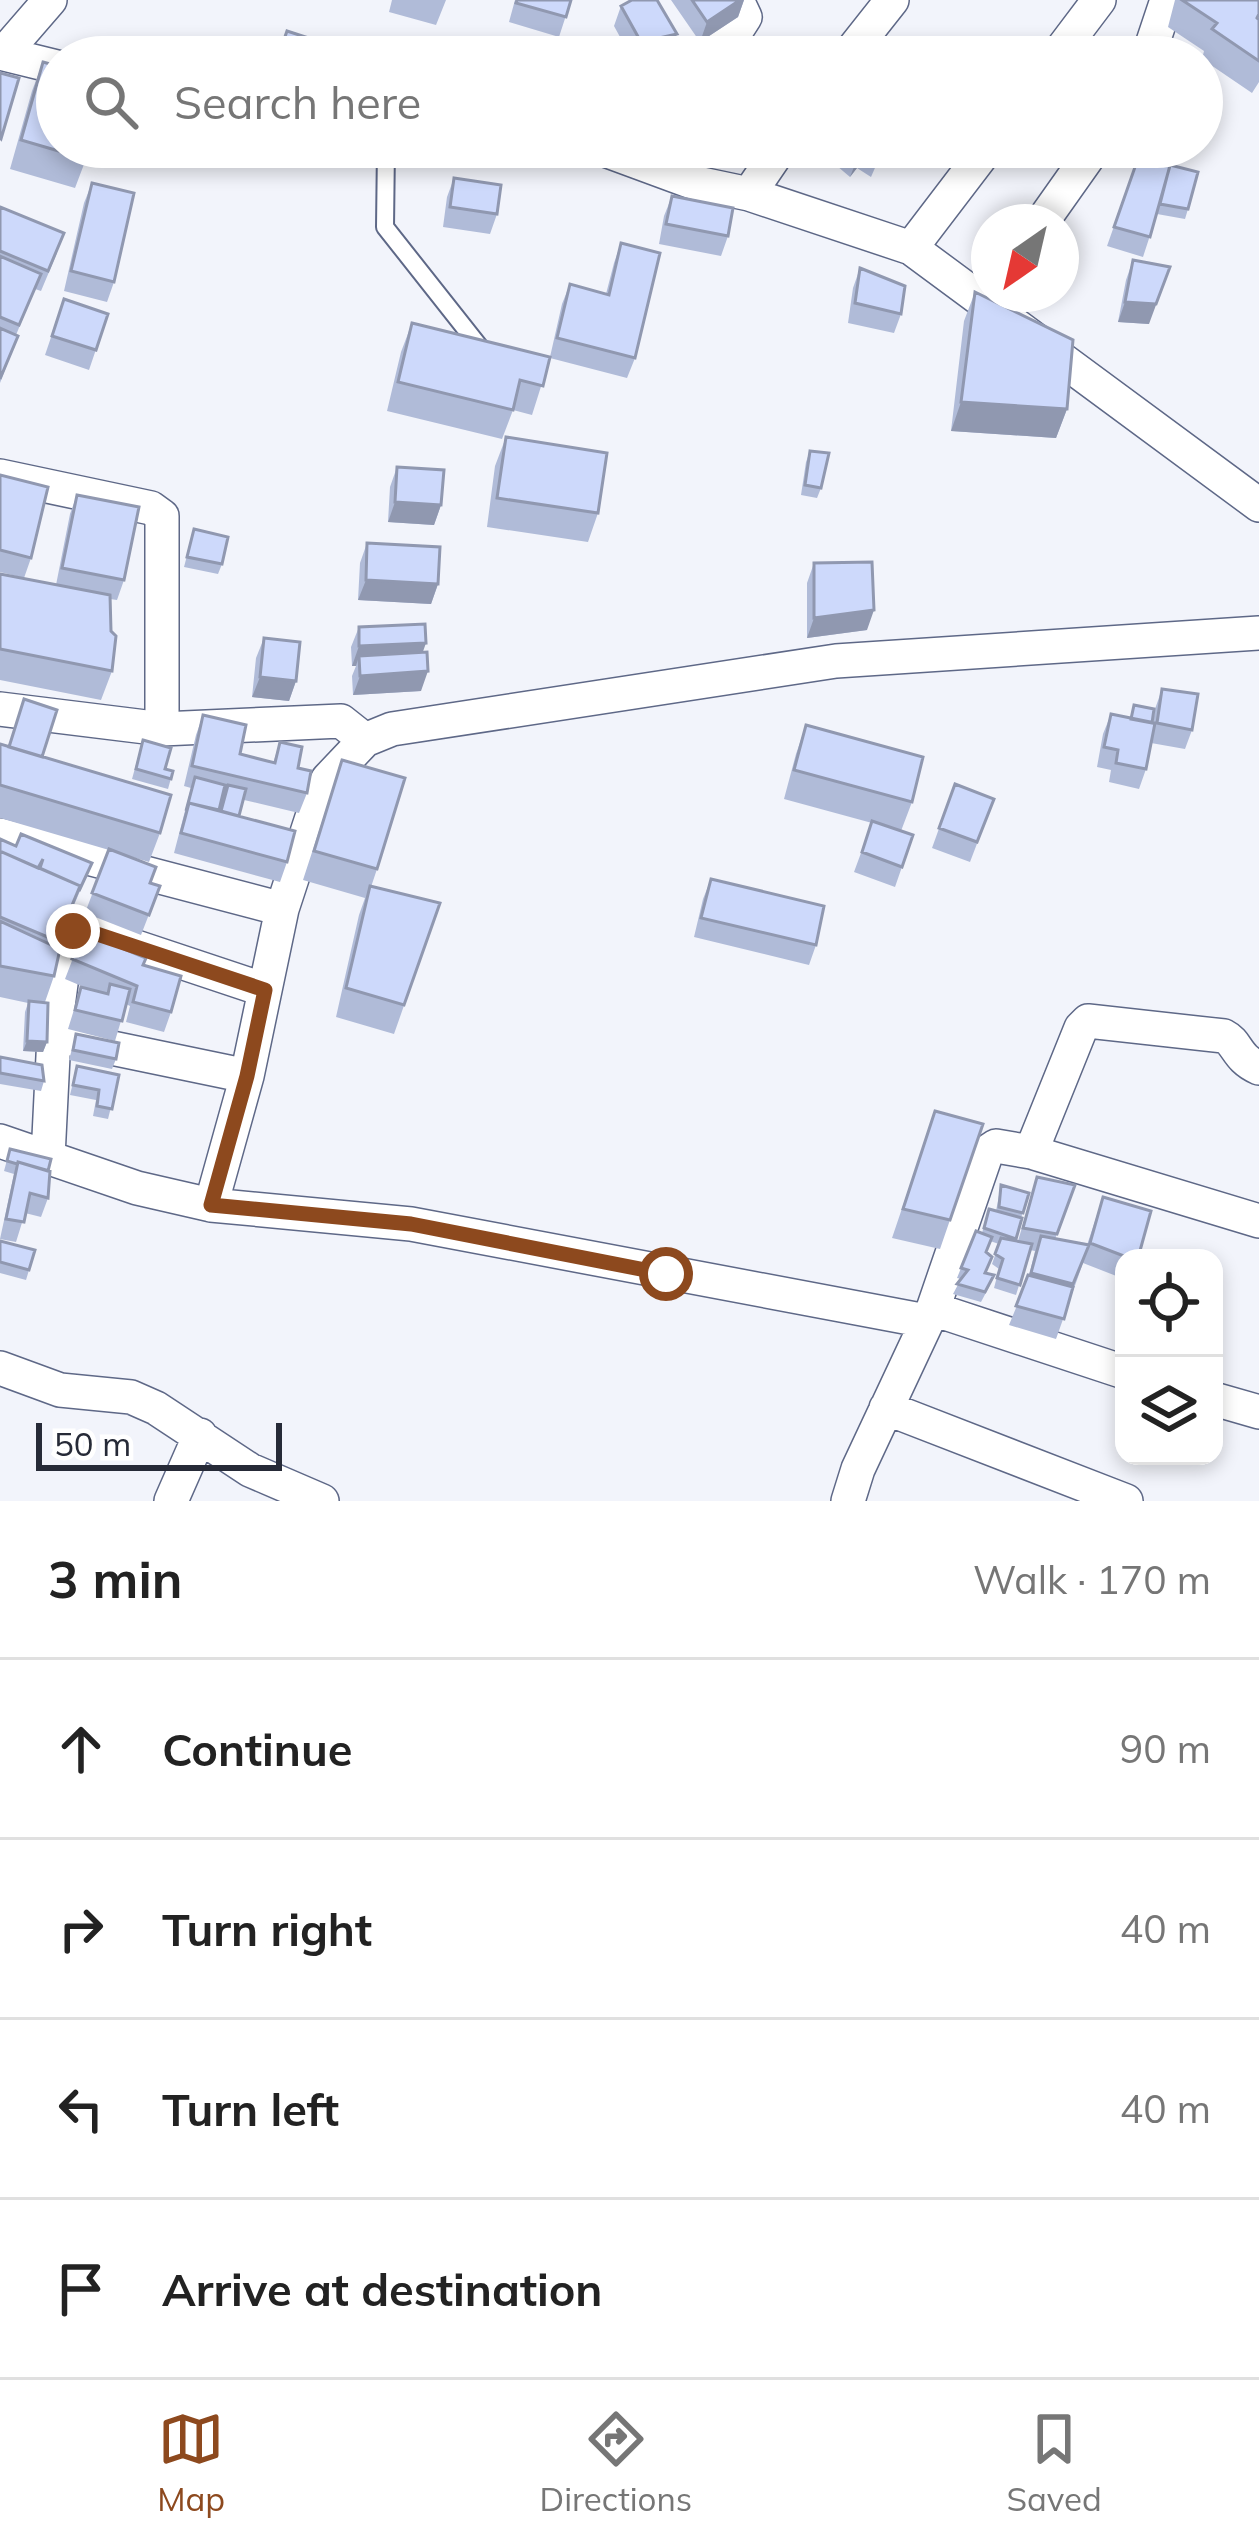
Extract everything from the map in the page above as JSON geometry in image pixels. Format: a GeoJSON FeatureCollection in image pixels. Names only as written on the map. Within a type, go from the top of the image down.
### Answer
{"type":"FeatureCollection","features":[{"type":"Feature","properties":{"kind":"street"},"geometry":{"type":"LineString","coordinates":[[36,62],[3,52],[50,0]]}},
{"type":"Feature","properties":{"kind":"street"},"geometry":{"type":"LineString","coordinates":[[729,36],[745,16],[737,0]]}},
{"type":"Feature","properties":{"kind":"street"},"geometry":{"type":"LineString","coordinates":[[864,36],[892,0]]}},
{"type":"Feature","properties":{"kind":"street"},"geometry":{"type":"LineString","coordinates":[[1072,36],[1100,0]]}},
{"type":"Feature","properties":{"kind":"street"},"geometry":{"type":"LineString","coordinates":[[1155,36],[1167,0]]}},
{"type":"Feature","properties":{"kind":"street"},"geometry":{"type":"LineString","coordinates":[[654,168],[911,248],[955,284],[971,291]]}},
{"type":"Feature","properties":{"kind":"street"},"geometry":{"type":"LineString","coordinates":[[749,194],[767,168]]}},
{"type":"Feature","properties":{"kind":"street"},"geometry":{"type":"LineString","coordinates":[[911,248],[972,168]]}},
{"type":"Feature","properties":{"kind":"street"},"geometry":{"type":"LineString","coordinates":[[1055,204],[1080,168]]}},
{"type":"Feature","properties":{"kind":"street"},"geometry":{"type":"LineString","coordinates":[[1007,312],[1259,505]]}},
{"type":"Feature","properties":{"kind":"street"},"geometry":{"type":"LineString","coordinates":[[0,476],[152,508],[162,516],[162,729]]}},
{"type":"Feature","properties":{"kind":"street"},"geometry":{"type":"LineString","coordinates":[[211,1205],[247,1076],[282,909],[318,799],[328,779],[365,740],[392,729],[836,661],[1259,633]]}},
{"type":"Feature","properties":{"kind":"street"},"geometry":{"type":"LineString","coordinates":[[0,709],[162,729],[340,721],[365,740]]}},
{"type":"Feature","properties":{"kind":"street"},"geometry":{"type":"LineString","coordinates":[[0,835],[282,909]]}},
{"type":"Feature","properties":{"kind":"street"},"geometry":{"type":"LineString","coordinates":[[48,1157],[54,1036],[67,939],[73,931],[82,929],[265,990]]}},
{"type":"Feature","properties":{"kind":"street"},"geometry":{"type":"LineString","coordinates":[[1031,1152],[1088,1022],[1224,1036],[1232,1039],[1243,1061],[1259,1068]]}},
{"type":"Feature","properties":{"kind":"street"},"geometry":{"type":"LineString","coordinates":[[54,1036],[247,1076]]}},
{"type":"Feature","properties":{"kind":"street"},"geometry":{"type":"LineString","coordinates":[[0,1141],[137,1189],[211,1205],[411,1224],[930,1315],[1115,1369]]}},
{"type":"Feature","properties":{"kind":"street"},"geometry":{"type":"LineString","coordinates":[[848,1501],[930,1315],[987,1152],[1008,1146],[1259,1221]]}},
{"type":"Feature","properties":{"kind":"street"},"geometry":{"type":"LineString","coordinates":[[0,1368],[60,1390],[131,1397],[250,1469],[322,1501]]}},
{"type":"Feature","properties":{"kind":"street"},"geometry":{"type":"LineString","coordinates":[[1223,1402],[1259,1412]]}},
{"type":"Feature","properties":{"kind":"street"},"geometry":{"type":"LineString","coordinates":[[886,1408],[1126,1501]]}},
{"type":"Feature","properties":{"kind":"street"},"geometry":{"type":"LineString","coordinates":[[171,1501],[200,1435]]}},
{"type":"Feature","properties":{"kind":"lane"},"geometry":{"type":"LineString","coordinates":[[386,168],[385,227],[479,346]]}},
{"type":"Feature","properties":{"kind":"building"},"geometry":{"type":"Polygon","coordinates":[[[517,0],[571,0],[566,17],[517,0]]]}},
{"type":"Feature","properties":{"kind":"building"},"geometry":{"type":"Polygon","coordinates":[[[632,0],[657,0],[677,34],[638,36],[621,6],[632,0]]]}},
{"type":"Feature","properties":{"kind":"building"},"geometry":{"type":"Polygon","coordinates":[[[692,0],[740,0],[707,22],[692,0]]]}},
{"type":"Feature","properties":{"kind":"building"},"geometry":{"type":"Polygon","coordinates":[[[1182,0],[1259,0],[1259,61],[1212,29],[1217,23],[1182,0]]]}},
{"type":"Feature","properties":{"kind":"building"},"geometry":{"type":"Polygon","coordinates":[[[0,73],[19,78],[1,139],[0,138],[0,73]]]}},
{"type":"Feature","properties":{"kind":"building"},"geometry":{"type":"Polygon","coordinates":[[[36,87],[36,144],[21,140],[36,87]]]}},
{"type":"Feature","properties":{"kind":"building"},"geometry":{"type":"Polygon","coordinates":[[[1135,168],[1169,168],[1150,237],[1114,227],[1135,168]]]}},
{"type":"Feature","properties":{"kind":"building"},"geometry":{"type":"Polygon","coordinates":[[[1169,168],[1198,172],[1188,209],[1160,204],[1169,168]]]}},
{"type":"Feature","properties":{"kind":"building"},"geometry":{"type":"Polygon","coordinates":[[[454,178],[501,185],[497,214],[450,207],[454,178]]]}},
{"type":"Feature","properties":{"kind":"building"},"geometry":{"type":"Polygon","coordinates":[[[92,183],[134,193],[114,282],[71,271],[92,183]]]}},
{"type":"Feature","properties":{"kind":"building"},"geometry":{"type":"Polygon","coordinates":[[[672,196],[733,208],[728,236],[666,224],[672,196]]]}},
{"type":"Feature","properties":{"kind":"building"},"geometry":{"type":"Polygon","coordinates":[[[0,207],[64,233],[48,271],[0,251],[0,207]]]}},
{"type":"Feature","properties":{"kind":"building"},"geometry":{"type":"Polygon","coordinates":[[[621,243],[660,253],[635,358],[557,338],[570,284],[609,295],[621,243]]]}},
{"type":"Feature","properties":{"kind":"building"},"geometry":{"type":"Polygon","coordinates":[[[0,256],[41,274],[19,325],[0,317],[0,256]]]}},
{"type":"Feature","properties":{"kind":"building"},"geometry":{"type":"Polygon","coordinates":[[[1133,260],[1170,267],[1156,304],[1125,302],[1133,260]]]}},
{"type":"Feature","properties":{"kind":"building"},"geometry":{"type":"Polygon","coordinates":[[[860,268],[905,286],[901,314],[855,303],[860,268]]]}},
{"type":"Feature","properties":{"kind":"building"},"geometry":{"type":"Polygon","coordinates":[[[64,299],[108,314],[96,350],[52,336],[64,299]]]}},
{"type":"Feature","properties":{"kind":"building"},"geometry":{"type":"Polygon","coordinates":[[[972,312],[1016,312],[1073,340],[1067,409],[961,402],[972,312]]]}},
{"type":"Feature","properties":{"kind":"building"},"geometry":{"type":"Polygon","coordinates":[[[412,323],[550,357],[543,386],[520,380],[513,410],[398,382],[412,323]]]}},
{"type":"Feature","properties":{"kind":"building"},"geometry":{"type":"Polygon","coordinates":[[[0,328],[18,336],[0,379],[0,328]]]}},
{"type":"Feature","properties":{"kind":"building"},"geometry":{"type":"Polygon","coordinates":[[[506,437],[607,453],[598,513],[497,498],[506,437]]]}},
{"type":"Feature","properties":{"kind":"building"},"geometry":{"type":"Polygon","coordinates":[[[810,451],[829,453],[821,488],[805,485],[810,451]]]}},
{"type":"Feature","properties":{"kind":"building"},"geometry":{"type":"Polygon","coordinates":[[[397,467],[444,470],[441,505],[395,502],[397,467]]]}},
{"type":"Feature","properties":{"kind":"building"},"geometry":{"type":"Polygon","coordinates":[[[0,475],[48,487],[31,558],[0,550],[0,475]]]}},
{"type":"Feature","properties":{"kind":"building"},"geometry":{"type":"Polygon","coordinates":[[[77,495],[139,507],[124,580],[62,568],[77,495]]]}},
{"type":"Feature","properties":{"kind":"building"},"geometry":{"type":"Polygon","coordinates":[[[194,529],[228,537],[222,564],[187,557],[194,529]]]}},
{"type":"Feature","properties":{"kind":"building"},"geometry":{"type":"Polygon","coordinates":[[[367,543],[440,547],[438,584],[366,580],[367,543]]]}},
{"type":"Feature","properties":{"kind":"building"},"geometry":{"type":"Polygon","coordinates":[[[872,562],[874,610],[814,618],[814,563],[872,562]]]}},
{"type":"Feature","properties":{"kind":"building"},"geometry":{"type":"Polygon","coordinates":[[[0,574],[110,595],[111,631],[116,636],[112,671],[0,649],[0,574]]]}},
{"type":"Feature","properties":{"kind":"building"},"geometry":{"type":"Polygon","coordinates":[[[425,624],[426,643],[359,646],[359,627],[425,624]]]}},
{"type":"Feature","properties":{"kind":"building"},"geometry":{"type":"Polygon","coordinates":[[[264,638],[300,642],[296,681],[260,677],[264,638]]]}},
{"type":"Feature","properties":{"kind":"building"},"geometry":{"type":"Polygon","coordinates":[[[427,652],[428,671],[360,676],[359,656],[427,652]]]}},
{"type":"Feature","properties":{"kind":"building"},"geometry":{"type":"Polygon","coordinates":[[[1162,689],[1198,694],[1192,730],[1157,723],[1162,689]]]}},
{"type":"Feature","properties":{"kind":"building"},"geometry":{"type":"Polygon","coordinates":[[[24,699],[57,710],[42,757],[9,747],[24,699]]]}},
{"type":"Feature","properties":{"kind":"building"},"geometry":{"type":"Polygon","coordinates":[[[1134,705],[1154,709],[1152,723],[1131,719],[1134,705]]]}},
{"type":"Feature","properties":{"kind":"building"},"geometry":{"type":"Polygon","coordinates":[[[1111,714],[1155,723],[1146,769],[1116,763],[1118,750],[1104,747],[1111,714]]]}},
{"type":"Feature","properties":{"kind":"building"},"geometry":{"type":"Polygon","coordinates":[[[203,715],[246,725],[240,754],[275,763],[280,742],[302,747],[298,768],[311,771],[307,793],[192,766],[203,715]]]}},
{"type":"Feature","properties":{"kind":"building"},"geometry":{"type":"Polygon","coordinates":[[[806,725],[923,757],[912,802],[794,770],[806,725]]]}},
{"type":"Feature","properties":{"kind":"building"},"geometry":{"type":"Polygon","coordinates":[[[143,740],[171,748],[165,769],[173,771],[171,779],[136,769],[143,740]]]}},
{"type":"Feature","properties":{"kind":"building"},"geometry":{"type":"Polygon","coordinates":[[[0,744],[171,795],[160,833],[0,785],[0,744]]]}},
{"type":"Feature","properties":{"kind":"building"},"geometry":{"type":"Polygon","coordinates":[[[342,760],[405,778],[377,869],[314,851],[342,760]]]}},
{"type":"Feature","properties":{"kind":"building"},"geometry":{"type":"Polygon","coordinates":[[[195,777],[225,785],[219,810],[189,803],[186,811],[195,777]]]}},
{"type":"Feature","properties":{"kind":"building"},"geometry":{"type":"Polygon","coordinates":[[[955,784],[994,799],[977,842],[939,828],[955,784]]]}},
{"type":"Feature","properties":{"kind":"building"},"geometry":{"type":"Polygon","coordinates":[[[228,785],[246,789],[239,816],[221,811],[228,785]]]}},
{"type":"Feature","properties":{"kind":"building"},"geometry":{"type":"Polygon","coordinates":[[[189,803],[295,831],[287,862],[181,833],[189,803]]]}},
{"type":"Feature","properties":{"kind":"building"},"geometry":{"type":"Polygon","coordinates":[[[872,821],[913,835],[902,867],[862,852],[872,821]]]}},
{"type":"Feature","properties":{"kind":"building"},"geometry":{"type":"Polygon","coordinates":[[[21,834],[92,863],[79,891],[80,886],[40,868],[43,859],[38,868],[0,851],[0,839],[16,846],[21,834]]]}},
{"type":"Feature","properties":{"kind":"building"},"geometry":{"type":"Polygon","coordinates":[[[109,849],[156,867],[150,883],[160,886],[149,915],[92,893],[109,849]]]}},
{"type":"Feature","properties":{"kind":"building"},"geometry":{"type":"Polygon","coordinates":[[[0,851],[80,886],[57,941],[0,917],[0,851]]]}},
{"type":"Feature","properties":{"kind":"building"},"geometry":{"type":"Polygon","coordinates":[[[711,879],[824,906],[816,945],[701,918],[711,879]]]}},
{"type":"Feature","properties":{"kind":"building"},"geometry":{"type":"Polygon","coordinates":[[[370,886],[440,903],[404,1005],[346,988],[370,886]]]}},
{"type":"Feature","properties":{"kind":"building"},"geometry":{"type":"Polygon","coordinates":[[[0,921],[60,949],[54,976],[0,966],[0,921]]]}},
{"type":"Feature","properties":{"kind":"building"},"geometry":{"type":"Polygon","coordinates":[[[83,932],[146,958],[143,965],[181,976],[171,1012],[133,1002],[137,986],[72,959],[83,932]]]}},
{"type":"Feature","properties":{"kind":"building"},"geometry":{"type":"Polygon","coordinates":[[[110,984],[130,989],[122,1021],[75,1010],[81,987],[108,994],[110,984]]]}},
{"type":"Feature","properties":{"kind":"building"},"geometry":{"type":"Polygon","coordinates":[[[29,1001],[48,1003],[47,1042],[27,1041],[29,1001]]]}},
{"type":"Feature","properties":{"kind":"building"},"geometry":{"type":"Polygon","coordinates":[[[76,1034],[119,1043],[116,1059],[73,1050],[76,1034]]]}},
{"type":"Feature","properties":{"kind":"building"},"geometry":{"type":"Polygon","coordinates":[[[0,1057],[42,1065],[44,1081],[0,1073],[0,1057]]]}},
{"type":"Feature","properties":{"kind":"building"},"geometry":{"type":"Polygon","coordinates":[[[77,1066],[119,1075],[112,1109],[97,1106],[99,1090],[73,1085],[77,1066]]]}},
{"type":"Feature","properties":{"kind":"building"},"geometry":{"type":"Polygon","coordinates":[[[935,1111],[983,1124],[950,1220],[903,1209],[935,1111]]]}},
{"type":"Feature","properties":{"kind":"building"},"geometry":{"type":"Polygon","coordinates":[[[10,1149],[51,1159],[48,1171],[7,1161],[10,1149]]]}},
{"type":"Feature","properties":{"kind":"building"},"geometry":{"type":"Polygon","coordinates":[[[18,1162],[50,1171],[48,1198],[30,1193],[24,1222],[6,1219],[18,1162]]]}},
{"type":"Feature","properties":{"kind":"building"},"geometry":{"type":"Polygon","coordinates":[[[1037,1177],[1075,1185],[1057,1234],[1023,1228],[1037,1177]]]}},
{"type":"Feature","properties":{"kind":"building"},"geometry":{"type":"Polygon","coordinates":[[[1001,1185],[1029,1193],[1023,1213],[999,1207],[1001,1185]]]}},
{"type":"Feature","properties":{"kind":"building"},"geometry":{"type":"Polygon","coordinates":[[[1103,1197],[1151,1211],[1140,1249],[1115,1253],[1090,1243],[1103,1197]]]}},
{"type":"Feature","properties":{"kind":"building"},"geometry":{"type":"Polygon","coordinates":[[[989,1209],[1022,1218],[1016,1239],[984,1228],[989,1209]]]}},
{"type":"Feature","properties":{"kind":"building"},"geometry":{"type":"Polygon","coordinates":[[[976,1231],[992,1237],[986,1252],[992,1257],[985,1273],[994,1275],[985,1292],[957,1284],[968,1270],[961,1268],[976,1231]]]}},
{"type":"Feature","properties":{"kind":"building"},"geometry":{"type":"Polygon","coordinates":[[[1041,1236],[1089,1245],[1073,1284],[1031,1273],[1041,1236]]]}},
{"type":"Feature","properties":{"kind":"building"},"geometry":{"type":"Polygon","coordinates":[[[1001,1238],[1032,1244],[1020,1285],[997,1278],[1003,1259],[995,1254],[1001,1238]]]}},
{"type":"Feature","properties":{"kind":"building"},"geometry":{"type":"Polygon","coordinates":[[[0,1241],[35,1250],[29,1270],[0,1262],[0,1241]]]}},
{"type":"Feature","properties":{"kind":"building"},"geometry":{"type":"Polygon","coordinates":[[[1028,1275],[1073,1287],[1064,1319],[1016,1306],[1028,1275]]]}},
{"type":"Feature","properties":{"kind":"route"},"geometry":{"type":"LineString","coordinates":[[73,931],[82,929],[265,990],[211,1205],[411,1224],[666,1274]]}}]}
